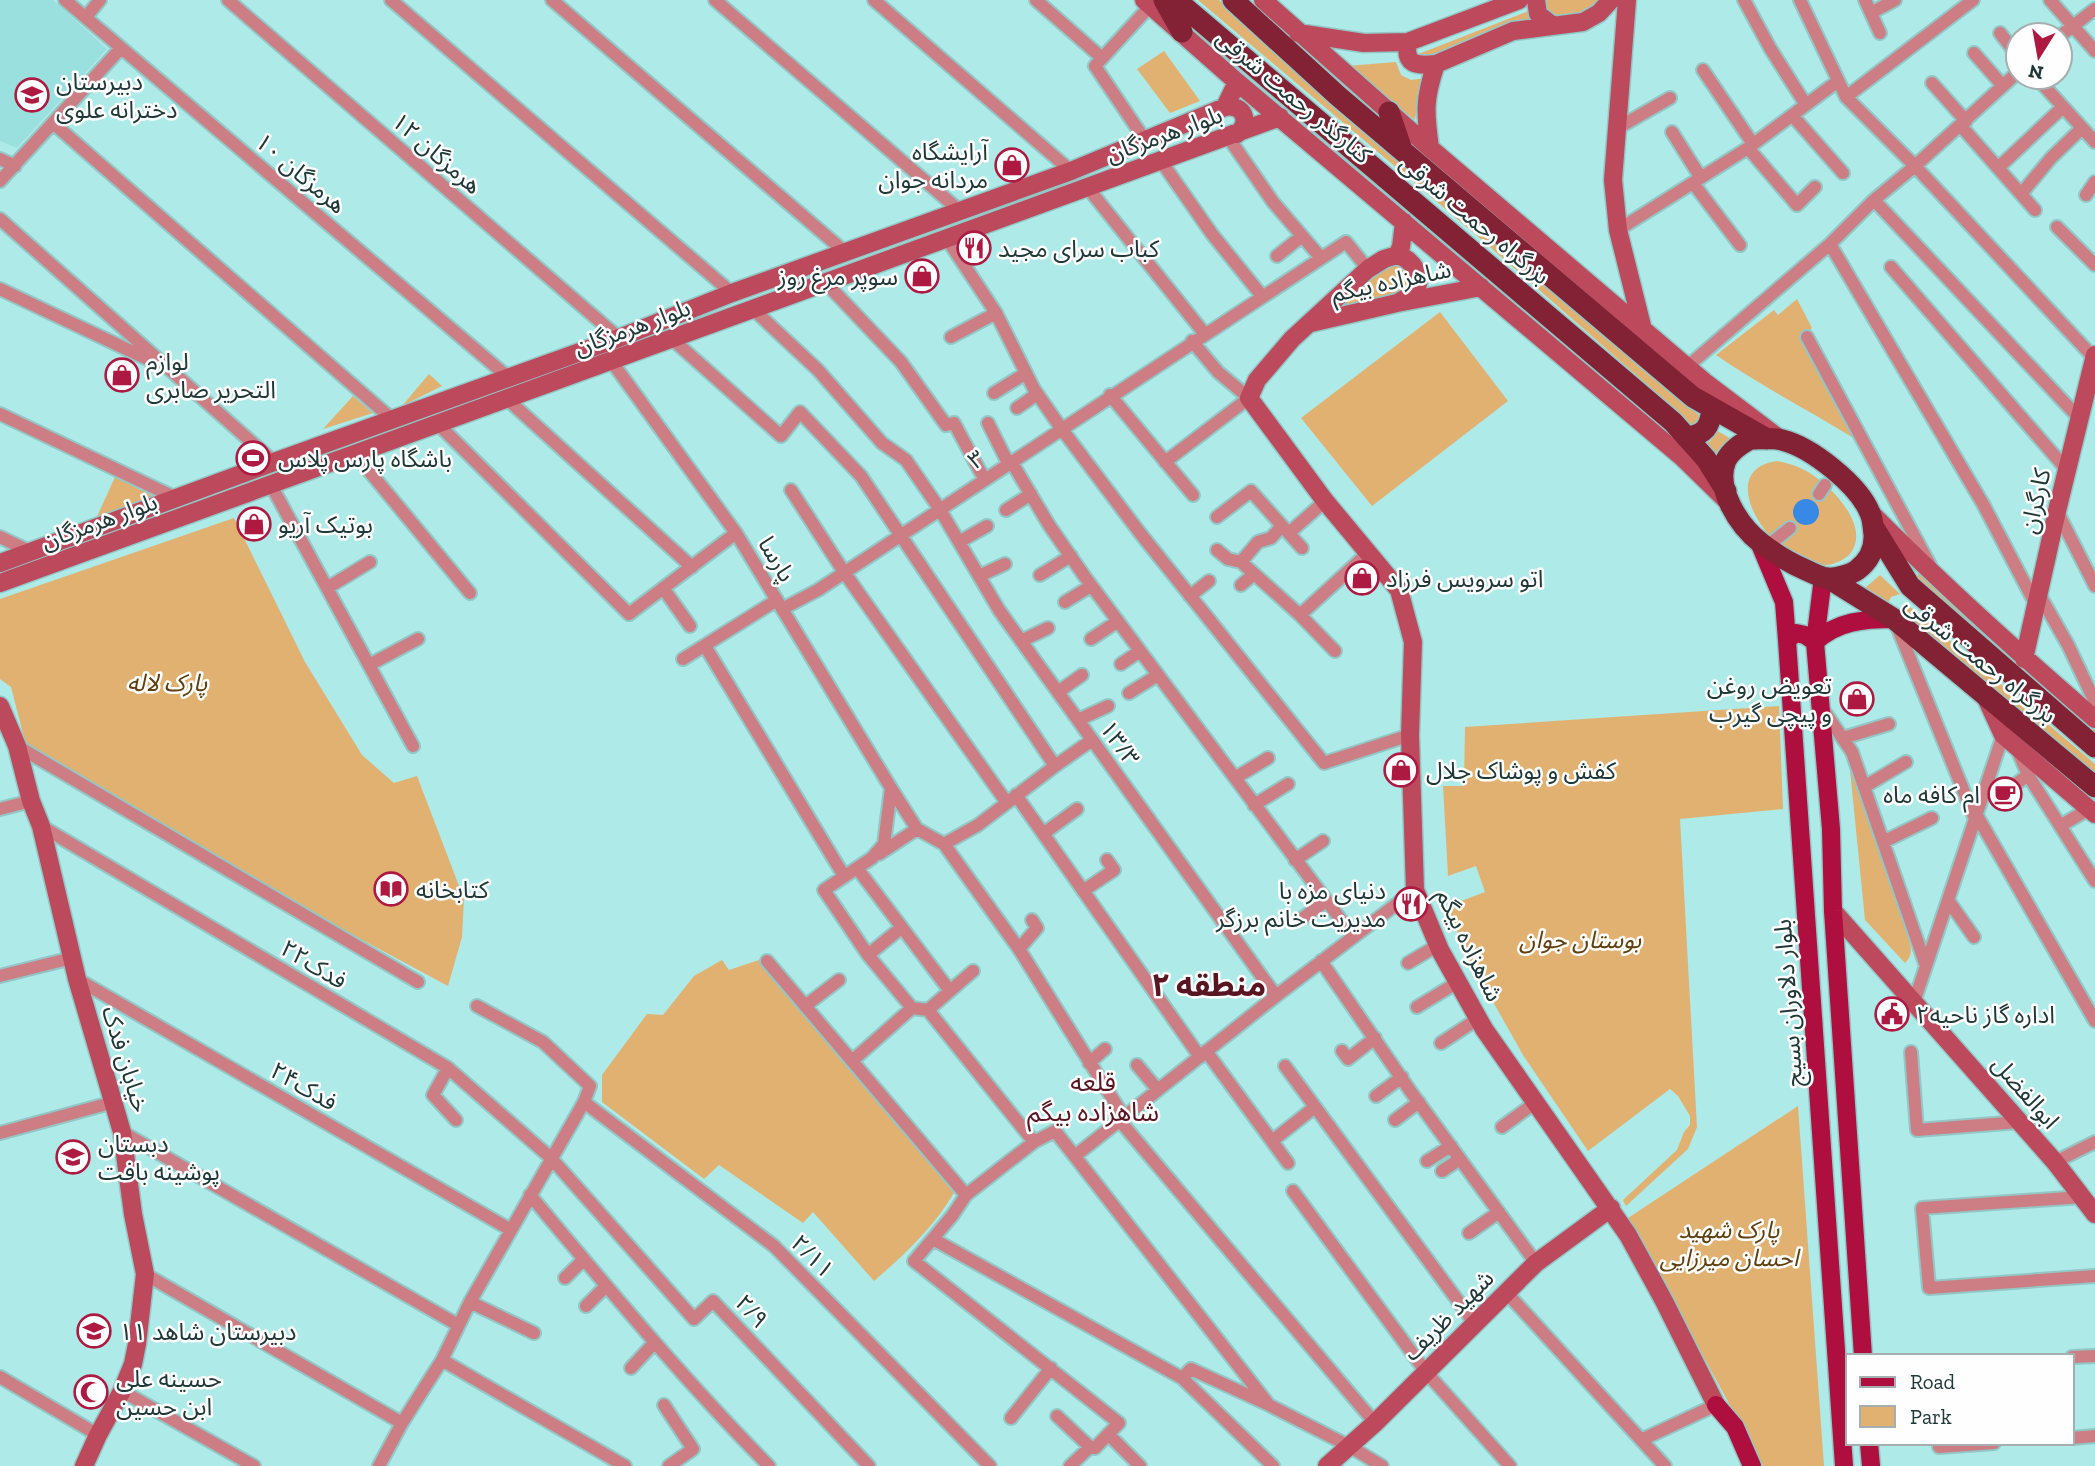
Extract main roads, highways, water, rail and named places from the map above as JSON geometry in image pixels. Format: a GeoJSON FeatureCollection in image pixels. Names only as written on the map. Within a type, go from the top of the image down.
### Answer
{"type":"FeatureCollection","features":[{"type":"Feature","properties":{"kind":"highway","name":"بزرگراه رحمت شرقی"},"geometry":{"type":"LineString","coordinates":[[1176,0],[1673,422],[1706,459],[1728,497]]}},
{"type":"Feature","properties":{"kind":"highway","name":"بزرگراه رحمت شرقی"},"geometry":{"type":"LineString","coordinates":[[1233,0],[1338,96],[1682,389],[1712,409],[1774,439]]}},
{"type":"Feature","properties":{"kind":"highway"},"geometry":{"type":"LineString","coordinates":[[1152,2],[1182,32]]}},
{"type":"Feature","properties":{"kind":"highway"},"geometry":{"type":"LineString","coordinates":[[1390,112],[1403,152]]}},
{"type":"Feature","properties":{"kind":"highway"},"geometry":{"type":"LineString","coordinates":[[1686,437],[1702,434],[1708,428],[1712,409]]}},
{"type":"Feature","properties":{"kind":"highway"},"geometry":{"type":"LineString","coordinates":[[1750,439],[1774,439],[1809,452],[1837,473],[1853,487],[1872,519],[1874,543],[1870,556],[1852,573],[1826,578],[1790,563],[1767,541],[1745,528],[1728,497],[1723,477],[1727,457],[1750,439]]}},
{"type":"Feature","properties":{"kind":"highway","name":"بزرگراه رحمت شرقی"},"geometry":{"type":"LineString","coordinates":[[1872,519],[1910,586],[2095,747]]}},
{"type":"Feature","properties":{"kind":"highway","name":"بزرگراه رحمت شرقی"},"geometry":{"type":"LineString","coordinates":[[1826,578],[1894,619],[2095,787]]}},
{"type":"Feature","properties":{"kind":"highway"},"geometry":{"type":"LineString","coordinates":[[1894,619],[1902,603],[1917,593]]}},
{"type":"Feature","properties":{"kind":"main road","name":"بلوار دلاوران بسیج"},"geometry":{"type":"LineString","coordinates":[[1767,541],[1784,603],[1844,1466]]}},
{"type":"Feature","properties":{"kind":"main road","name":"بلوار دلاوران بسیج"},"geometry":{"type":"LineString","coordinates":[[1826,578],[1815,642],[1830,829],[1833,911],[1863,1354]]}},
{"type":"Feature","properties":{"kind":"main road"},"geometry":{"type":"LineString","coordinates":[[1787,640],[1796,634],[1805,635],[1815,642],[1825,632],[1847,623],[1894,619]]}},
{"type":"Feature","properties":{"kind":"main road"},"geometry":{"type":"LineString","coordinates":[[1819,1103],[1846,1102]]}},
{"type":"Feature","properties":{"kind":"main road"},"geometry":{"type":"LineString","coordinates":[[1716,1405],[1735,1427],[1752,1466]]}},
{"type":"Feature","properties":{"kind":"main road"},"geometry":{"type":"LineString","coordinates":[[1869,1445],[1871,1466]]}},
{"type":"Feature","properties":{"kind":"water"},"geometry":{"type":"Polygon","coordinates":[[[1806,499],[1815,503],[1819,512],[1815,521],[1806,525],[1797,521],[1793,512],[1797,503],[1806,499]]]}},
{"type":"Feature","properties":{"kind":"place","name":"دبیرستان دخترانه علوی"},"geometry":{"type":"Point","coordinates":[32,95]}},
{"type":"Feature","properties":{"kind":"place","name":"آرایشگاه مردانه جوان"},"geometry":{"type":"Point","coordinates":[1012,165]}},
{"type":"Feature","properties":{"kind":"place","name":"کباب سرای مجید"},"geometry":{"type":"Point","coordinates":[974,248]}},
{"type":"Feature","properties":{"kind":"place","name":"سوپر مرغ روز"},"geometry":{"type":"Point","coordinates":[922,276]}},
{"type":"Feature","properties":{"kind":"place","name":"لوازم التحریر صابری"},"geometry":{"type":"Point","coordinates":[122,375]}},
{"type":"Feature","properties":{"kind":"place","name":"باشگاه پارس پلاس"},"geometry":{"type":"Point","coordinates":[253,458]}},
{"type":"Feature","properties":{"kind":"place","name":"بوتیک آریو"},"geometry":{"type":"Point","coordinates":[254,524]}},
{"type":"Feature","properties":{"kind":"place","name":"اتو سرویس فرزاد"},"geometry":{"type":"Point","coordinates":[1362,578]}},
{"type":"Feature","properties":{"kind":"place","name":"تعویض روغن و پیچی گیرب"},"geometry":{"type":"Point","coordinates":[1857,699]}},
{"type":"Feature","properties":{"kind":"place","name":"کفش و پوشاک جلال"},"geometry":{"type":"Point","coordinates":[1401,770]}},
{"type":"Feature","properties":{"kind":"place","name":"ام کافه ماه"},"geometry":{"type":"Point","coordinates":[2005,794]}},
{"type":"Feature","properties":{"kind":"place","name":"کتابخانه"},"geometry":{"type":"Point","coordinates":[391,889]}},
{"type":"Feature","properties":{"kind":"place","name":"دنیای مزه با مدیریت خانم برزگر"},"geometry":{"type":"Point","coordinates":[1411,904]}},
{"type":"Feature","properties":{"kind":"place","name":"اداره گاز ناحیه۲"},"geometry":{"type":"Point","coordinates":[1892,1014]}},
{"type":"Feature","properties":{"kind":"place","name":"دبستان پوشینه بافت"},"geometry":{"type":"Point","coordinates":[73,1157]}},
{"type":"Feature","properties":{"kind":"place","name":"دبیرستان شاهد ۱۱"},"geometry":{"type":"Point","coordinates":[94,1331]}},
{"type":"Feature","properties":{"kind":"place","name":"حسینه علی ابن حسین"},"geometry":{"type":"Point","coordinates":[91,1392]}},
{"type":"Feature","properties":{"kind":"district","name":"منطقه ۲"},"geometry":{"type":"Point","coordinates":[1209,985]}},
{"type":"Feature","properties":{"kind":"district","name":"قلعه شاهزاده بیگم"},"geometry":{"type":"Point","coordinates":[1093,1097]}},
{"type":"Feature","properties":{"kind":"park label","name":"پارک لاله"},"geometry":{"type":"Point","coordinates":[167,682]}},
{"type":"Feature","properties":{"kind":"park label","name":"بوستان جوان"},"geometry":{"type":"Point","coordinates":[1580,939]}},
{"type":"Feature","properties":{"kind":"park label","name":"پارک شهید احسان میرزایی"},"geometry":{"type":"Point","coordinates":[1729,1243]}}]}
